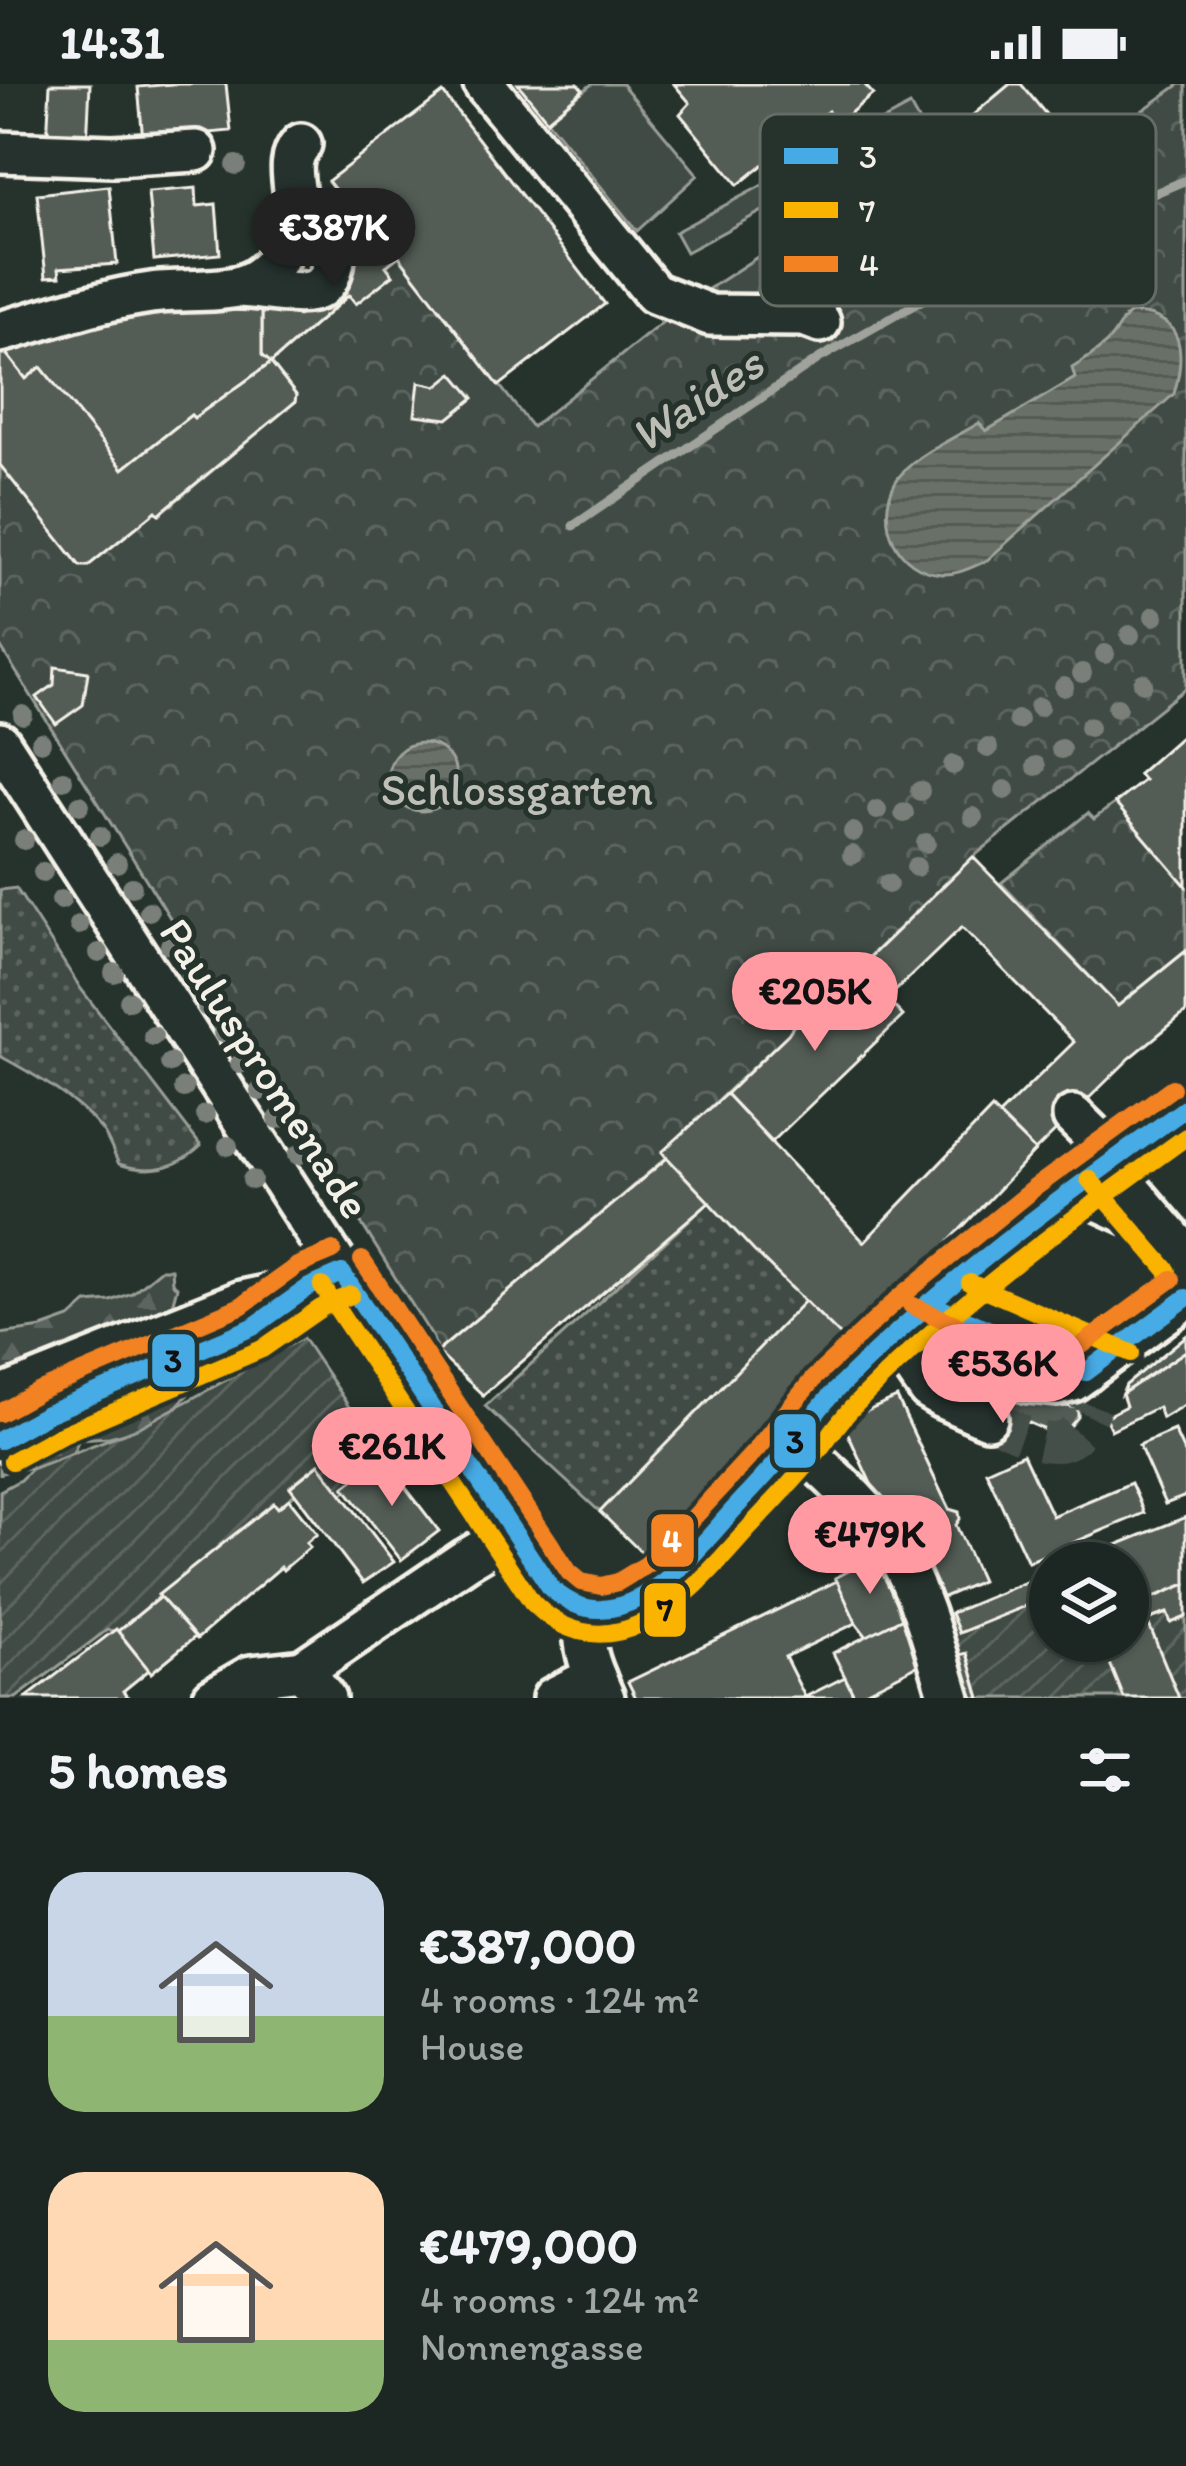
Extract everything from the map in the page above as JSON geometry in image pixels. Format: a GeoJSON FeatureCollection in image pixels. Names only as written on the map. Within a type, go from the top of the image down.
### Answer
{"type":"FeatureCollection","features":[{"type":"Feature","properties":{"kind":"street"},"geometry":{"type":"LineString","coordinates":[[484,84],[654,293],[710,315],[804,316],[820,322]]}},
{"type":"Feature","properties":{"kind":"street"},"geometry":{"type":"LineString","coordinates":[[240,287],[273,266],[286,246],[295,207],[292,165],[301,144]]}},
{"type":"Feature","properties":{"kind":"street"},"geometry":{"type":"LineString","coordinates":[[0,152],[113,156],[196,151]]}},
{"type":"Feature","properties":{"kind":"street"},"geometry":{"type":"LineString","coordinates":[[0,332],[152,293],[240,287],[303,295],[316,291],[329,277],[336,252],[335,227],[321,212],[304,211],[293,218]]}},
{"type":"Feature","properties":{"kind":"street","name":"Pauluspromenade"},"geometry":{"type":"LineString","coordinates":[[0,743],[325,1280],[560,1599],[586,1610]]}},
{"type":"Feature","properties":{"kind":"street"},"geometry":{"type":"LineString","coordinates":[[553,1698],[599,1688],[582,1632],[586,1610],[617,1609],[676,1573],[827,1399],[957,1281],[1112,1161],[1184,1112]]}},
{"type":"Feature","properties":{"kind":"street"},"geometry":{"type":"LineString","coordinates":[[1073,1116],[1186,1255]]}},
{"type":"Feature","properties":{"kind":"street"},"geometry":{"type":"LineString","coordinates":[[0,1397],[241,1300],[325,1280]]}},
{"type":"Feature","properties":{"kind":"street"},"geometry":{"type":"LineString","coordinates":[[0,1440],[47,1414],[253,1327],[325,1280]]}},
{"type":"Feature","properties":{"kind":"street"},"geometry":{"type":"LineString","coordinates":[[957,1281],[1147,1325]]}},
{"type":"Feature","properties":{"kind":"street"},"geometry":{"type":"LineString","coordinates":[[957,1281],[1028,1382],[1057,1385],[1073,1381],[1147,1325]]}},
{"type":"Feature","properties":{"kind":"street"},"geometry":{"type":"LineString","coordinates":[[957,1281],[1147,1325]]}},
{"type":"Feature","properties":{"kind":"street"},"geometry":{"type":"LineString","coordinates":[[957,1281],[928,1390],[987,1418]]}},
{"type":"Feature","properties":{"kind":"street"},"geometry":{"type":"LineString","coordinates":[[794,1442],[878,1526],[894,1550],[924,1615],[950,1698]]}},
{"type":"Feature","properties":{"kind":"street"},"geometry":{"type":"LineString","coordinates":[[213,1698],[251,1676],[314,1684],[467,1559],[514,1531]]}},
{"type":"Feature","properties":{"kind":"green space"},"geometry":{"type":"Polygon","coordinates":[[[592,84],[622,84],[698,175],[637,231],[547,120],[592,84]]]}},
{"type":"Feature","properties":{"kind":"green space","name":"Schlossgarten"},"geometry":{"type":"Polygon","coordinates":[[[1186,84],[1186,688],[973,857],[813,1011],[807,1006],[788,1034],[663,1152],[666,1158],[437,1352],[433,1338],[0,646],[0,465],[80,565],[88,566],[156,511],[160,514],[295,402],[296,395],[271,363],[349,295],[393,275],[386,266],[399,256],[532,427],[684,305],[760,255],[760,306],[1156,306],[1156,114],[1137,114],[1186,84]]]}},
{"type":"Feature","properties":{"kind":"green space"},"geometry":{"type":"Polygon","coordinates":[[[760,186],[760,212],[686,252],[675,232],[760,186]]]}},
{"type":"Feature","properties":{"kind":"green space"},"geometry":{"type":"Polygon","coordinates":[[[1115,803],[1186,886],[1186,951],[1118,1006],[1001,883],[1088,813],[1094,819],[1115,803]]]}},
{"type":"Feature","properties":{"kind":"green space"},"geometry":{"type":"Polygon","coordinates":[[[16,888],[81,989],[201,1146],[182,1160],[152,1169],[119,1164],[104,1133],[79,1107],[0,1056],[0,890],[16,888]]]}},
{"type":"Feature","properties":{"kind":"green space"},"geometry":{"type":"Polygon","coordinates":[[[709,1202],[805,1301],[600,1512],[485,1406],[709,1202]]]}},
{"type":"Feature","properties":{"kind":"green space"},"geometry":{"type":"Polygon","coordinates":[[[161,1269],[171,1269],[177,1287],[167,1324],[113,1345],[90,1339],[62,1351],[57,1367],[0,1389],[0,1334],[42,1328],[70,1318],[87,1303],[132,1293],[161,1269]]]}},
{"type":"Feature","properties":{"kind":"green space"},"geometry":{"type":"Polygon","coordinates":[[[303,1338],[383,1458],[342,1494],[318,1464],[290,1486],[295,1494],[278,1508],[273,1503],[118,1631],[107,1630],[16,1698],[0,1698],[0,1491],[31,1469],[140,1427],[303,1338]]]}},
{"type":"Feature","properties":{"kind":"green space"},"geometry":{"type":"Polygon","coordinates":[[[199,1370],[195,1387],[159,1425],[79,1439],[68,1464],[0,1474],[0,1447],[199,1370]]]}},
{"type":"Feature","properties":{"kind":"green space"},"geometry":{"type":"Polygon","coordinates":[[[1029,1605],[1029,1662],[1109,1662],[1124,1698],[980,1698],[967,1654],[957,1656],[944,1616],[951,1613],[959,1633],[1029,1605]]]}},
{"type":"Feature","properties":{"kind":"green space"},"geometry":{"type":"Polygon","coordinates":[[[1167,1613],[1171,1622],[1186,1617],[1186,1698],[1179,1698],[1149,1619],[1167,1613]]]}},
{"type":"Feature","properties":{"kind":"shaded area"},"geometry":{"type":"Polygon","coordinates":[[[1130,313],[1161,320],[1177,338],[1180,364],[1174,394],[986,561],[948,574],[912,564],[894,542],[887,513],[901,474],[979,423],[986,431],[1075,378],[1072,368],[1103,346],[1130,313]]]}},
{"type":"Feature","properties":{"kind":"shaded area"},"geometry":{"type":"Polygon","coordinates":[[[422,743],[446,753],[456,777],[446,801],[422,811],[398,801],[388,777],[398,753],[422,743]]]}},
{"type":"Feature","properties":{"kind":"building"},"geometry":{"type":"Polygon","coordinates":[[[50,84],[90,84],[87,144],[47,142],[50,84]]]}},
{"type":"Feature","properties":{"kind":"building"},"geometry":{"type":"Polygon","coordinates":[[[226,84],[231,131],[143,139],[138,87],[226,84]]]}},
{"type":"Feature","properties":{"kind":"building"},"geometry":{"type":"Polygon","coordinates":[[[518,84],[578,84],[583,90],[547,120],[518,84]]]}},
{"type":"Feature","properties":{"kind":"building"},"geometry":{"type":"Polygon","coordinates":[[[674,84],[864,84],[873,94],[849,114],[760,114],[760,167],[738,185],[680,114],[690,103],[674,84]]]}},
{"type":"Feature","properties":{"kind":"building"},"geometry":{"type":"Polygon","coordinates":[[[1010,84],[1021,84],[1046,114],[974,114],[1010,84]]]}},
{"type":"Feature","properties":{"kind":"building"},"geometry":{"type":"Polygon","coordinates":[[[443,93],[605,304],[499,386],[352,195],[344,201],[328,181],[443,93]]]}},
{"type":"Feature","properties":{"kind":"building"},"geometry":{"type":"Polygon","coordinates":[[[109,186],[117,264],[59,268],[60,276],[46,277],[37,194],[109,186]]]}},
{"type":"Feature","properties":{"kind":"building"},"geometry":{"type":"Polygon","coordinates":[[[196,188],[197,206],[216,204],[220,254],[154,260],[148,192],[196,188]]]}},
{"type":"Feature","properties":{"kind":"building"},"geometry":{"type":"Polygon","coordinates":[[[367,215],[399,256],[386,266],[393,275],[356,304],[349,295],[271,363],[262,355],[262,311],[298,316],[350,278],[346,272],[353,227],[367,215]]]}},
{"type":"Feature","properties":{"kind":"building"},"geometry":{"type":"Polygon","coordinates":[[[262,311],[262,355],[271,363],[194,418],[191,415],[123,469],[41,367],[26,379],[4,351],[142,313],[262,311]]]}},
{"type":"Feature","properties":{"kind":"building"},"geometry":{"type":"Polygon","coordinates":[[[4,351],[26,379],[41,367],[123,469],[191,415],[194,418],[271,363],[296,395],[295,402],[159,514],[156,511],[88,566],[80,566],[0,465],[0,354],[4,351]]]}},
{"type":"Feature","properties":{"kind":"building"},"geometry":{"type":"Polygon","coordinates":[[[453,373],[474,398],[448,419],[415,415],[419,382],[437,386],[453,373]]]}},
{"type":"Feature","properties":{"kind":"building"},"geometry":{"type":"Polygon","coordinates":[[[55,667],[88,672],[83,705],[56,724],[37,697],[54,685],[55,667]]]}},
{"type":"Feature","properties":{"kind":"building"},"geometry":{"type":"Polygon","coordinates":[[[1186,732],[1186,886],[1115,803],[1144,780],[1138,774],[1186,732]]]}},
{"type":"Feature","properties":{"kind":"building"},"geometry":{"type":"Polygon","coordinates":[[[973,857],[1118,1006],[1186,951],[1186,1012],[1130,1058],[1035,1151],[999,1115],[1074,1042],[962,927],[887,999],[865,962],[973,857]]]}},
{"type":"Feature","properties":{"kind":"building"},"geometry":{"type":"Polygon","coordinates":[[[865,962],[903,1016],[772,1142],[726,1094],[788,1034],[807,1006],[813,1011],[865,962]]]}},
{"type":"Feature","properties":{"kind":"building"},"geometry":{"type":"Polygon","coordinates":[[[726,1094],[864,1242],[992,1109],[1035,1151],[850,1345],[662,1152],[726,1094]]]}},
{"type":"Feature","properties":{"kind":"building"},"geometry":{"type":"Polygon","coordinates":[[[667,1158],[709,1202],[483,1395],[437,1352],[667,1158]]]}},
{"type":"Feature","properties":{"kind":"building"},"geometry":{"type":"Polygon","coordinates":[[[805,1301],[849,1344],[644,1555],[600,1512],[805,1301]]]}},
{"type":"Feature","properties":{"kind":"building"},"geometry":{"type":"Polygon","coordinates":[[[1186,1336],[1186,1351],[1122,1394],[1126,1385],[1186,1336]]]}},
{"type":"Feature","properties":{"kind":"building"},"geometry":{"type":"Polygon","coordinates":[[[1186,1351],[1186,1404],[1162,1418],[1158,1407],[1111,1430],[1105,1417],[1126,1406],[1122,1394],[1186,1351]]]}},
{"type":"Feature","properties":{"kind":"building"},"geometry":{"type":"Polygon","coordinates":[[[989,1393],[1078,1408],[1078,1417],[1066,1431],[1050,1432],[991,1406],[989,1393]]]}},
{"type":"Feature","properties":{"kind":"building"},"geometry":{"type":"Polygon","coordinates":[[[897,1398],[949,1509],[959,1512],[956,1525],[981,1581],[939,1599],[918,1586],[844,1425],[897,1398]]]}},
{"type":"Feature","properties":{"kind":"building"},"geometry":{"type":"Polygon","coordinates":[[[996,1408],[1021,1420],[1010,1444],[985,1431],[996,1408]]]}},
{"type":"Feature","properties":{"kind":"building"},"geometry":{"type":"Polygon","coordinates":[[[1174,1430],[1186,1456],[1186,1496],[1165,1504],[1139,1445],[1174,1430]]]}},
{"type":"Feature","properties":{"kind":"building"},"geometry":{"type":"Polygon","coordinates":[[[1023,1454],[1052,1516],[1131,1483],[1144,1513],[1075,1542],[1029,1542],[1028,1562],[986,1471],[1023,1454]]]}},
{"type":"Feature","properties":{"kind":"building"},"geometry":{"type":"Polygon","coordinates":[[[383,1458],[439,1531],[401,1560],[344,1487],[383,1458]]]}},
{"type":"Feature","properties":{"kind":"building"},"geometry":{"type":"Polygon","coordinates":[[[319,1464],[394,1562],[363,1583],[290,1487],[319,1464]]]}},
{"type":"Feature","properties":{"kind":"building"},"geometry":{"type":"Polygon","coordinates":[[[289,1499],[317,1534],[306,1543],[310,1547],[197,1639],[158,1595],[274,1503],[278,1508],[289,1499]]]}},
{"type":"Feature","properties":{"kind":"building"},"geometry":{"type":"Polygon","coordinates":[[[1186,1517],[1186,1584],[1149,1599],[1149,1542],[1124,1542],[1186,1517]]]}},
{"type":"Feature","properties":{"kind":"building"},"geometry":{"type":"Polygon","coordinates":[[[878,1556],[905,1617],[867,1637],[835,1578],[878,1556]]]}},
{"type":"Feature","properties":{"kind":"building"},"geometry":{"type":"Polygon","coordinates":[[[837,1581],[856,1623],[785,1657],[805,1697],[845,1677],[855,1698],[636,1698],[628,1682],[837,1581]]]}},
{"type":"Feature","properties":{"kind":"building"},"geometry":{"type":"Polygon","coordinates":[[[1029,1581],[1029,1605],[959,1633],[951,1613],[1029,1581]]]}},
{"type":"Feature","properties":{"kind":"building"},"geometry":{"type":"Polygon","coordinates":[[[1186,1584],[1186,1617],[1171,1623],[1167,1613],[1149,1619],[1149,1599],[1186,1584]]]}},
{"type":"Feature","properties":{"kind":"building"},"geometry":{"type":"Polygon","coordinates":[[[160,1597],[195,1637],[151,1673],[118,1631],[160,1597]]]}},
{"type":"Feature","properties":{"kind":"building"},"geometry":{"type":"Polygon","coordinates":[[[905,1617],[922,1663],[855,1697],[833,1653],[905,1617]]]}},
{"type":"Feature","properties":{"kind":"building"},"geometry":{"type":"Polygon","coordinates":[[[1149,1625],[1179,1698],[1124,1698],[1109,1662],[1149,1662],[1149,1625]]]}},
{"type":"Feature","properties":{"kind":"building"},"geometry":{"type":"Polygon","coordinates":[[[116,1629],[149,1670],[123,1691],[129,1698],[26,1698],[116,1629]]]}},
{"type":"Feature","properties":{"kind":"building"},"geometry":{"type":"Polygon","coordinates":[[[967,1653],[980,1698],[970,1698],[957,1656],[967,1653]]]}},
{"type":"Feature","properties":{"kind":"waterway","name":"Waides"},"geometry":{"type":"LineString","coordinates":[[1156,193],[1186,180]]}},
{"type":"Feature","properties":{"kind":"waterway","name":"Waides"},"geometry":{"type":"LineString","coordinates":[[573,526],[820,358],[912,306]]}},
{"type":"Feature","properties":{"kind":"tunnel"},"geometry":{"type":"LineString","coordinates":[[987,1418],[1034,1439],[1061,1442],[1083,1424],[1092,1405]]}},
{"type":"Feature","properties":{"kind":"transit line","name":"4"},"geometry":{"type":"LineString","coordinates":[[362,1260],[569,1572],[581,1582],[601,1586],[646,1565],[670,1543],[756,1450],[814,1378],[899,1298],[1033,1189],[1172,1088]]}},
{"type":"Feature","properties":{"kind":"transit line","name":"3"},"geometry":{"type":"LineString","coordinates":[[342,1273],[550,1587],[582,1607],[617,1607],[641,1597],[680,1568],[831,1396],[918,1313],[1186,1108]]}},
{"type":"Feature","properties":{"kind":"transit line","name":"7"},"geometry":{"type":"LineString","coordinates":[[322,1286],[532,1602],[569,1628],[610,1633],[656,1616],[686,1594],[889,1371],[1012,1266],[1186,1137]]}},
{"type":"Feature","properties":{"kind":"transit line","name":"7"},"geometry":{"type":"LineString","coordinates":[[1089,1179],[1168,1271]]}},
{"type":"Feature","properties":{"kind":"transit line","name":"4"},"geometry":{"type":"LineString","coordinates":[[0,1413],[38,1392],[241,1306],[297,1266],[333,1251]]}},
{"type":"Feature","properties":{"kind":"transit line","name":"3"},"geometry":{"type":"LineString","coordinates":[[0,1440],[47,1414],[253,1327],[309,1287],[342,1273]]}},
{"type":"Feature","properties":{"kind":"transit line","name":"4"},"geometry":{"type":"LineString","coordinates":[[911,1305],[1034,1359],[1063,1359],[1172,1279]]}},
{"type":"Feature","properties":{"kind":"transit line","name":"7"},"geometry":{"type":"LineString","coordinates":[[970,1283],[1131,1353]]}},
{"type":"Feature","properties":{"kind":"transit line","name":"7"},"geometry":{"type":"LineString","coordinates":[[12,1461],[58,1436],[262,1349],[321,1308],[351,1295]]}},
{"type":"Feature","properties":{"kind":"transit line","name":"3"},"geometry":{"type":"LineString","coordinates":[[1086,1372],[1186,1298]]}},
{"type":"Feature","properties":{"kind":"transit line","name":"3"},"geometry":{"type":"LineString","coordinates":[[928,1303],[1086,1372]]}}]}
